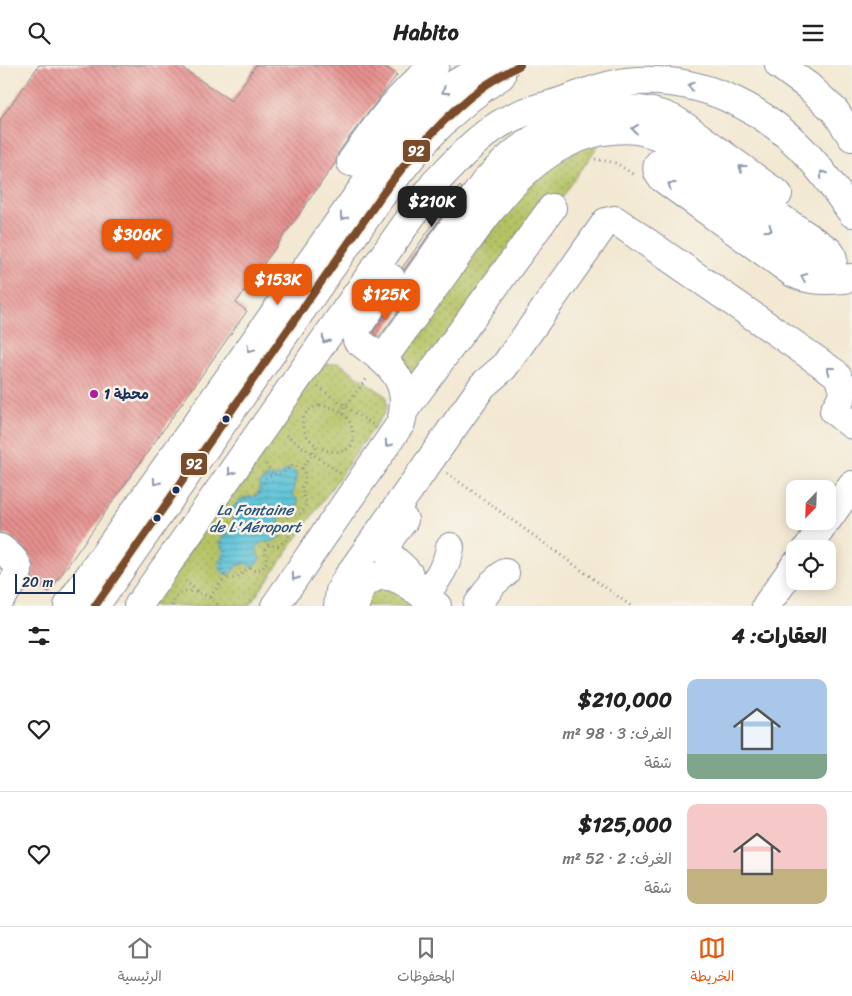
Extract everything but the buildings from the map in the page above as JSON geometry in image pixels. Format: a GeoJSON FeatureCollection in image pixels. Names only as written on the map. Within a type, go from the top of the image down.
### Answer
{"type":"FeatureCollection","features":[{"type":"Feature","properties":{"kind":"street"},"geometry":{"type":"LineString","coordinates":[[351,162],[375,127],[396,102],[418,79],[435,65]]}},
{"type":"Feature","properties":{"kind":"street"},"geometry":{"type":"LineString","coordinates":[[68,606],[398,138],[417,114],[440,93],[467,77],[505,65]]}},
{"type":"Feature","properties":{"kind":"street"},"geometry":{"type":"LineString","coordinates":[[95,606],[384,191],[413,153],[454,111],[484,86],[520,65]]}},
{"type":"Feature","properties":{"kind":"street"},"geometry":{"type":"LineString","coordinates":[[779,65],[808,86],[835,111],[852,137]]}},
{"type":"Feature","properties":{"kind":"street"},"geometry":{"type":"LineString","coordinates":[[138,606],[434,184],[462,154],[495,127],[516,115],[593,89],[626,82],[651,81],[692,85],[724,95],[754,111],[783,131],[811,159],[852,213]]}},
{"type":"Feature","properties":{"kind":"street"},"geometry":{"type":"LineString","coordinates":[[405,409],[403,388],[395,371],[357,340],[355,331],[444,200],[471,170],[501,142],[562,101]]}},
{"type":"Feature","properties":{"kind":"street"},"geometry":{"type":"LineString","coordinates":[[558,137],[584,116],[606,110],[628,109],[651,112],[672,119],[692,131],[852,248]]}},
{"type":"Feature","properties":{"kind":"street"},"geometry":{"type":"LineString","coordinates":[[375,354],[484,183],[517,151],[535,139],[592,134],[620,128],[638,129],[655,134],[829,251],[833,255],[833,261],[825,267],[820,265],[669,159],[663,159],[656,168],[662,178],[801,277],[817,280],[852,278]]}},
{"type":"Feature","properties":{"kind":"street"},"geometry":{"type":"LineString","coordinates":[[275,606],[392,438],[401,423],[405,409],[552,208]]}},
{"type":"Feature","properties":{"kind":"street"},"geometry":{"type":"LineString","coordinates":[[338,606],[340,591],[364,553],[483,385],[504,367],[606,222],[615,220],[835,373],[840,379],[843,394],[834,411],[852,425]]}},
{"type":"Feature","properties":{"kind":"street"},"geometry":{"type":"LineString","coordinates":[[418,592],[411,575],[390,556],[387,548],[388,543],[496,392],[503,376],[504,367]]}},
{"type":"Feature","properties":{"kind":"street"},"geometry":{"type":"LineString","coordinates":[[836,507],[852,485]]}},
{"type":"Feature","properties":{"kind":"street"},"geometry":{"type":"LineString","coordinates":[[78,606],[120,548],[130,543],[140,543]]}},
{"type":"Feature","properties":{"kind":"street"},"geometry":{"type":"LineString","coordinates":[[0,548],[14,559],[18,565],[19,572],[0,598]]}},
{"type":"Feature","properties":{"kind":"street"},"geometry":{"type":"LineString","coordinates":[[364,553],[418,592]]}},
{"type":"Feature","properties":{"kind":"street"},"geometry":{"type":"LineString","coordinates":[[477,606],[493,583],[505,573],[501,589],[491,606]]}},
{"type":"Feature","properties":{"kind":"street"},"geometry":{"type":"LineString","coordinates":[[356,606],[357,595],[364,584],[374,577],[387,575],[418,592]]}},
{"type":"Feature","properties":{"kind":"street"},"geometry":{"type":"LineString","coordinates":[[766,606],[786,578]]}},
{"type":"Feature","properties":{"kind":"path"},"geometry":{"type":"LineString","coordinates":[[558,137],[579,155],[616,163],[640,179]]}},
{"type":"Feature","properties":{"kind":"path"},"geometry":{"type":"LineString","coordinates":[[341,412],[375,354]]}},
{"type":"Feature","properties":{"kind":"path"},"geometry":{"type":"LineString","coordinates":[[300,375],[392,438]]}},
{"type":"Feature","properties":{"kind":"path"},"geometry":{"type":"LineString","coordinates":[[320,405],[331,407],[349,419],[353,428],[354,439],[352,446],[336,452],[316,446],[304,430],[303,419],[305,412],[320,405]]}},
{"type":"Feature","properties":{"kind":"path"},"geometry":{"type":"LineString","coordinates":[[267,421],[358,486]]}},
{"type":"Feature","properties":{"kind":"path"},"geometry":{"type":"LineString","coordinates":[[302,469],[316,446]]}},
{"type":"Feature","properties":{"kind":"path"},"geometry":{"type":"LineString","coordinates":[[291,466],[302,469],[306,477],[302,486],[302,495],[306,504],[303,511],[289,514],[286,519],[290,529],[288,539],[278,545],[268,545],[264,550],[267,561],[262,569],[254,570],[249,568],[232,579],[226,576],[221,568],[224,559],[222,541],[225,535],[236,527],[234,512],[238,503],[245,497],[259,493],[263,481],[268,476],[282,474],[291,466]]}},
{"type":"Feature","properties":{"kind":"path"},"geometry":{"type":"LineString","coordinates":[[441,469],[631,606]]}},
{"type":"Feature","properties":{"kind":"path"},"geometry":{"type":"LineString","coordinates":[[210,597],[226,576]]}},
{"type":"Feature","properties":{"kind":"path"},"geometry":{"type":"LineString","coordinates":[[172,606],[174,598],[190,591],[210,597],[219,605]]}},
{"type":"Feature","properties":{"kind":"green space"},"geometry":{"type":"Polygon","coordinates":[[[607,133],[414,410],[400,364],[524,183],[607,133]]]}},
{"type":"Feature","properties":{"kind":"green space"},"geometry":{"type":"Polygon","coordinates":[[[339,363],[386,396],[387,409],[249,606],[151,606],[319,365],[339,363]]]}},
{"type":"Feature","properties":{"kind":"green space"},"geometry":{"type":"Polygon","coordinates":[[[366,579],[429,606],[356,606],[366,579]]]}},
{"type":"Feature","properties":{"kind":"water","name":"La Fontaine de L'Aéroport"},"geometry":{"type":"Polygon","coordinates":[[[287,469],[294,471],[297,476],[292,495],[297,499],[298,505],[294,510],[283,510],[280,515],[282,531],[280,537],[272,542],[263,542],[256,548],[260,560],[256,565],[250,566],[245,563],[236,566],[232,573],[223,573],[219,567],[223,553],[221,542],[223,536],[232,529],[234,523],[233,509],[237,502],[257,495],[260,483],[264,479],[280,476],[287,469]]]}},
{"type":"Feature","properties":{"kind":"transit line","name":"92"},"geometry":{"type":"LineString","coordinates":[[95,606],[395,177],[418,149],[455,110],[483,87],[520,65]]}},
{"type":"Feature","properties":{"kind":"place","name":"محطة 1"},"geometry":{"type":"Point","coordinates":[94,394]}}]}
